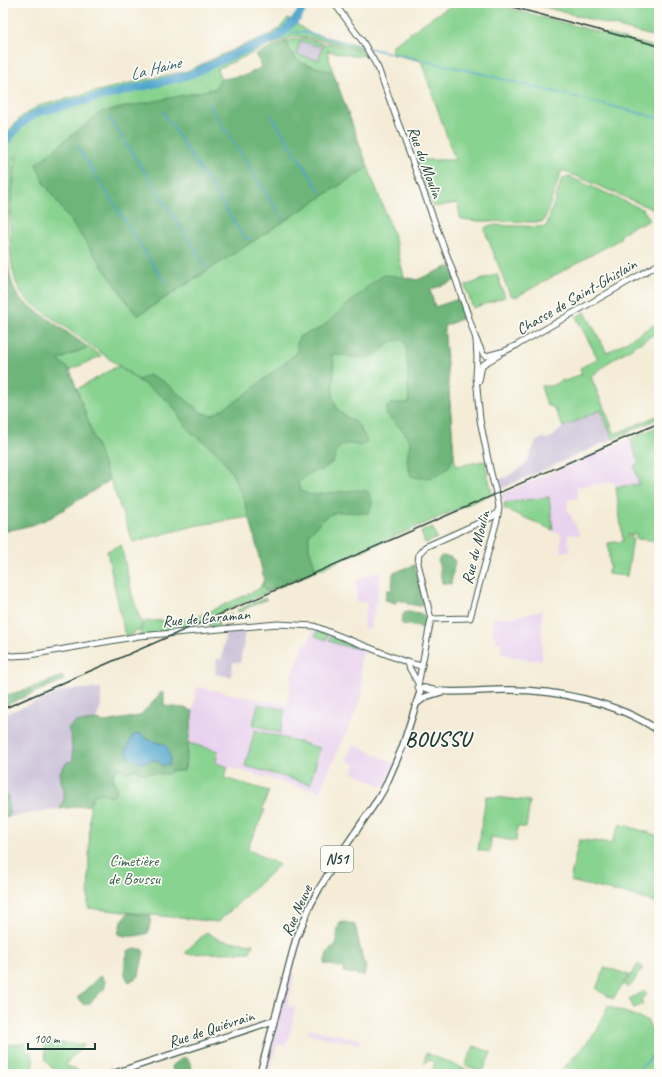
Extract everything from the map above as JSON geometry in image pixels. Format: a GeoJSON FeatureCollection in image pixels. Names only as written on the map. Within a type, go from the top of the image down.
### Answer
{"type":"FeatureCollection","features":[{"type":"Feature","properties":{"kind":"main road","name":"N51"},"geometry":{"type":"LineString","coordinates":[[424,693],[510,690],[569,696],[611,707],[640,720],[659,731]]}},
{"type":"Feature","properties":{"kind":"main road","name":"Rue Neuve"},"geometry":{"type":"LineString","coordinates":[[260,1074],[296,939],[311,904],[341,853],[385,787],[402,748],[416,704],[424,693]]}},
{"type":"Feature","properties":{"kind":"main road","name":"Rue de Quiévrain"},"geometry":{"type":"LineString","coordinates":[[112,1074],[273,1021]]}},
{"type":"Feature","properties":{"kind":"street","name":"Rue du Moulin"},"geometry":{"type":"LineString","coordinates":[[334,3],[364,42],[378,68],[456,280],[476,339],[486,357]]}},
{"type":"Feature","properties":{"kind":"street","name":"Chasse de Saint-Ghislain"},"geometry":{"type":"LineString","coordinates":[[486,357],[505,351],[659,264]]}},
{"type":"Feature","properties":{"kind":"street","name":"Rue du Moulin"},"geometry":{"type":"LineString","coordinates":[[431,620],[470,618],[499,508],[480,420],[476,369],[476,339]]}},
{"type":"Feature","properties":{"kind":"street"},"geometry":{"type":"LineString","coordinates":[[480,355],[486,357],[486,363],[482,365],[479,364],[477,359],[480,355]]}},
{"type":"Feature","properties":{"kind":"street","name":"Rue du Moulin"},"geometry":{"type":"LineString","coordinates":[[478,388],[482,365]]}},
{"type":"Feature","properties":{"kind":"street"},"geometry":{"type":"LineString","coordinates":[[424,693],[418,688],[418,681],[431,620],[418,563],[418,556],[422,549],[492,517],[497,513],[499,508]]}},
{"type":"Feature","properties":{"kind":"street","name":"Rue de Caraman"},"geometry":{"type":"LineString","coordinates":[[3,654],[12,656],[30,655],[139,636],[278,624],[314,626],[406,662],[421,666]]}},
{"type":"Feature","properties":{"kind":"street"},"geometry":{"type":"LineString","coordinates":[[406,662],[418,681]]}},
{"type":"Feature","properties":{"kind":"shaded area"},"geometry":{"type":"Polygon","coordinates":[[[300,41],[319,46],[327,43],[322,47],[319,60],[297,55],[300,41]]]}},
{"type":"Feature","properties":{"kind":"shaded area"},"geometry":{"type":"Polygon","coordinates":[[[601,410],[613,439],[498,490],[496,481],[508,476],[525,465],[536,442],[542,438],[547,439],[552,437],[563,427],[601,410]]]}},
{"type":"Feature","properties":{"kind":"shaded area"},"geometry":{"type":"Polygon","coordinates":[[[630,439],[639,464],[634,466],[639,485],[616,487],[615,482],[576,487],[578,498],[567,500],[568,510],[580,535],[568,534],[569,551],[561,552],[561,533],[553,532],[549,497],[504,503],[502,494],[630,439]]]}},
{"type":"Feature","properties":{"kind":"shaded area"},"geometry":{"type":"Polygon","coordinates":[[[377,572],[381,573],[371,629],[363,627],[367,603],[356,601],[356,581],[377,572]]]}},
{"type":"Feature","properties":{"kind":"shaded area"},"geometry":{"type":"Polygon","coordinates":[[[542,610],[542,660],[528,660],[528,658],[511,657],[511,655],[501,654],[501,642],[496,642],[496,636],[493,636],[493,618],[515,617],[542,610]]]}},
{"type":"Feature","properties":{"kind":"shaded area"},"geometry":{"type":"Polygon","coordinates":[[[314,626],[365,647],[360,664],[363,691],[351,723],[319,792],[216,764],[218,751],[188,743],[197,687],[287,705],[294,665],[297,665],[305,642],[308,643],[314,626]]]}},
{"type":"Feature","properties":{"kind":"shaded area"},"geometry":{"type":"Polygon","coordinates":[[[243,627],[244,643],[240,663],[233,662],[231,677],[215,674],[217,659],[222,659],[226,629],[243,627]]]}},
{"type":"Feature","properties":{"kind":"shaded area"},"geometry":{"type":"Polygon","coordinates":[[[101,688],[101,706],[96,720],[76,722],[68,728],[71,736],[73,761],[61,781],[64,790],[64,799],[60,809],[9,817],[8,798],[3,788],[3,715],[65,690],[101,688]]]}},
{"type":"Feature","properties":{"kind":"shaded area"},"geometry":{"type":"Polygon","coordinates":[[[354,744],[395,764],[385,787],[352,772],[356,765],[346,760],[354,744]]]}},
{"type":"Feature","properties":{"kind":"shaded area"},"geometry":{"type":"Polygon","coordinates":[[[288,970],[295,972],[287,1006],[295,1007],[292,1026],[286,1046],[277,1045],[270,1074],[260,1074],[288,970]]]}},
{"type":"Feature","properties":{"kind":"shaded area"},"geometry":{"type":"Polygon","coordinates":[[[309,1029],[360,1039],[359,1044],[308,1034],[309,1029]]]}},
{"type":"Feature","properties":{"kind":"green space"},"geometry":{"type":"Polygon","coordinates":[[[453,3],[489,3],[659,48],[659,212],[562,170],[544,221],[541,222],[477,221],[462,219],[460,218],[458,203],[433,207],[416,160],[455,160],[421,61],[391,54],[393,45],[453,3]]]}},
{"type":"Feature","properties":{"kind":"green space"},"geometry":{"type":"Polygon","coordinates":[[[530,3],[659,3],[659,38],[530,3]]]}},
{"type":"Feature","properties":{"kind":"green space"},"geometry":{"type":"Polygon","coordinates":[[[288,18],[311,34],[364,47],[364,49],[298,36],[289,38],[217,69],[221,79],[214,89],[165,100],[137,316],[368,167],[394,236],[404,277],[417,280],[450,266],[456,280],[430,290],[435,307],[462,298],[468,316],[444,326],[454,456],[456,466],[485,461],[492,494],[172,634],[139,636],[143,624],[147,621],[185,620],[195,618],[259,589],[264,578],[250,517],[198,525],[133,542],[111,482],[103,466],[77,389],[118,366],[139,380],[27,300],[19,288],[13,273],[10,233],[13,192],[17,158],[19,154],[17,154],[15,158],[6,241],[3,237],[3,137],[21,117],[38,106],[134,82],[187,71],[271,34],[279,29],[288,18]]]}},
{"type":"Feature","properties":{"kind":"green space"},"geometry":{"type":"Polygon","coordinates":[[[302,38],[324,43],[319,46],[300,41],[297,55],[319,60],[322,47],[327,43],[361,51],[368,55],[355,56],[327,51],[333,72],[305,64],[294,58],[286,41],[302,38]]]}},
{"type":"Feature","properties":{"kind":"green space"},"geometry":{"type":"Polygon","coordinates":[[[286,41],[294,58],[305,64],[333,72],[368,167],[137,316],[44,183],[36,164],[101,112],[214,89],[221,79],[246,75],[262,67],[256,55],[286,41]]]}},
{"type":"Feature","properties":{"kind":"green space"},"geometry":{"type":"Polygon","coordinates":[[[567,177],[642,209],[648,216],[648,221],[641,225],[637,224],[621,234],[620,239],[516,297],[510,295],[485,231],[486,227],[491,225],[546,227],[562,179],[567,177]]]}},
{"type":"Feature","properties":{"kind":"green space"},"geometry":{"type":"Polygon","coordinates":[[[3,241],[13,286],[20,299],[88,347],[58,360],[70,370],[109,481],[50,518],[32,525],[3,532],[3,241]]]}},
{"type":"Feature","properties":{"kind":"green space"},"geometry":{"type":"Polygon","coordinates":[[[450,266],[456,280],[430,290],[435,307],[462,298],[468,316],[444,326],[454,456],[451,463],[445,471],[436,476],[420,478],[411,476],[407,460],[410,442],[404,432],[386,414],[387,407],[392,403],[409,403],[406,344],[401,340],[390,342],[379,353],[366,358],[331,354],[334,366],[333,399],[335,404],[341,413],[358,425],[367,442],[361,446],[347,444],[341,446],[335,452],[334,461],[322,470],[309,473],[298,483],[301,491],[310,495],[359,490],[367,491],[372,501],[371,506],[369,513],[336,512],[324,518],[309,534],[309,548],[316,570],[267,592],[262,586],[264,578],[246,508],[241,493],[226,464],[216,452],[186,427],[170,403],[139,380],[148,375],[163,381],[202,413],[212,415],[238,400],[297,353],[297,341],[300,336],[321,328],[371,284],[384,275],[417,280],[450,266]]]}},
{"type":"Feature","properties":{"kind":"green space"},"geometry":{"type":"Polygon","coordinates":[[[497,274],[505,297],[473,308],[465,286],[497,274]]]}},
{"type":"Feature","properties":{"kind":"green space"},"geometry":{"type":"Polygon","coordinates":[[[585,312],[607,353],[659,322],[659,331],[609,362],[591,377],[615,434],[659,415],[659,418],[613,439],[601,410],[563,427],[554,408],[547,405],[541,386],[551,386],[582,374],[580,368],[598,359],[576,317],[585,312]]]}},
{"type":"Feature","properties":{"kind":"green space"},"geometry":{"type":"Polygon","coordinates":[[[88,347],[101,356],[70,370],[58,360],[88,347]]]}},
{"type":"Feature","properties":{"kind":"green space"},"geometry":{"type":"Polygon","coordinates":[[[659,426],[659,541],[636,539],[636,533],[633,535],[627,535],[627,538],[633,538],[627,576],[608,574],[608,569],[610,568],[608,543],[623,541],[616,487],[639,484],[634,466],[639,464],[630,439],[659,426]]]}},
{"type":"Feature","properties":{"kind":"green space"},"geometry":{"type":"Polygon","coordinates":[[[549,497],[553,530],[505,509],[504,503],[549,497]]]}},
{"type":"Feature","properties":{"kind":"green space"},"geometry":{"type":"Polygon","coordinates":[[[432,527],[437,538],[425,543],[421,532],[432,527]]]}},
{"type":"Feature","properties":{"kind":"green space"},"geometry":{"type":"Polygon","coordinates":[[[121,545],[132,594],[140,620],[143,621],[139,631],[137,630],[133,634],[125,636],[107,551],[121,545]]]}},
{"type":"Feature","properties":{"kind":"green space"},"geometry":{"type":"Polygon","coordinates":[[[441,556],[451,557],[455,561],[451,584],[442,583],[438,559],[441,556]]]}},
{"type":"Feature","properties":{"kind":"green space"},"geometry":{"type":"Polygon","coordinates":[[[414,565],[424,605],[420,606],[408,604],[408,602],[397,600],[396,603],[385,600],[387,590],[392,590],[393,573],[414,565]]]}},
{"type":"Feature","properties":{"kind":"green space"},"geometry":{"type":"Polygon","coordinates":[[[266,598],[266,600],[241,612],[238,612],[237,610],[266,598]]]}},
{"type":"Feature","properties":{"kind":"green space"},"geometry":{"type":"Polygon","coordinates":[[[231,613],[232,617],[228,617],[228,620],[218,621],[219,626],[210,628],[209,622],[231,613]]]}},
{"type":"Feature","properties":{"kind":"green space"},"geometry":{"type":"Polygon","coordinates":[[[404,613],[418,613],[425,616],[427,618],[425,628],[402,624],[401,620],[404,613]]]}},
{"type":"Feature","properties":{"kind":"green space"},"geometry":{"type":"Polygon","coordinates":[[[317,631],[328,635],[326,640],[315,636],[317,631]]]}},
{"type":"Feature","properties":{"kind":"green space"},"geometry":{"type":"Polygon","coordinates":[[[331,636],[355,646],[354,648],[347,647],[329,641],[331,636]]]}},
{"type":"Feature","properties":{"kind":"green space"},"geometry":{"type":"Polygon","coordinates":[[[62,676],[64,680],[3,706],[3,696],[28,689],[62,676]]]}},
{"type":"Feature","properties":{"kind":"green space"},"geometry":{"type":"Polygon","coordinates":[[[161,692],[164,694],[164,706],[185,708],[193,711],[184,771],[172,771],[167,774],[146,774],[136,769],[126,772],[121,768],[117,769],[113,776],[117,789],[115,794],[111,797],[98,793],[93,796],[90,805],[60,809],[64,799],[64,790],[60,772],[67,762],[73,761],[71,736],[68,728],[76,722],[96,720],[105,722],[139,716],[161,692]],[[141,734],[133,735],[126,750],[141,763],[153,760],[169,765],[169,753],[163,743],[151,741],[141,734]]]}},
{"type":"Feature","properties":{"kind":"green space"},"geometry":{"type":"Polygon","coordinates":[[[258,704],[285,710],[280,733],[253,725],[258,704]]]}},
{"type":"Feature","properties":{"kind":"green space"},"geometry":{"type":"Polygon","coordinates":[[[255,730],[320,748],[310,784],[245,766],[255,730]]]}},
{"type":"Feature","properties":{"kind":"green space","name":"Cimetière de Boussu"},"geometry":{"type":"Polygon","coordinates":[[[188,743],[218,751],[216,763],[228,767],[224,778],[269,791],[262,809],[265,810],[247,849],[279,865],[218,922],[88,908],[90,805],[93,796],[98,793],[102,793],[111,797],[115,782],[113,775],[117,769],[131,771],[136,769],[141,773],[167,774],[172,771],[180,771],[185,768],[188,743]]]}},
{"type":"Feature","properties":{"kind":"green space"},"geometry":{"type":"Polygon","coordinates":[[[3,788],[8,798],[9,817],[3,818],[3,788]]]}},
{"type":"Feature","properties":{"kind":"green space"},"geometry":{"type":"Polygon","coordinates":[[[486,796],[530,801],[526,828],[517,826],[516,841],[491,837],[490,852],[478,850],[486,796]]]}},
{"type":"Feature","properties":{"kind":"green space"},"geometry":{"type":"Polygon","coordinates":[[[620,824],[659,836],[659,904],[634,896],[570,881],[579,840],[611,844],[620,824]]]}},
{"type":"Feature","properties":{"kind":"green space"},"geometry":{"type":"Polygon","coordinates":[[[128,913],[150,915],[151,918],[148,933],[133,936],[118,934],[121,922],[128,913]]]}},
{"type":"Feature","properties":{"kind":"green space"},"geometry":{"type":"Polygon","coordinates":[[[345,922],[355,925],[363,961],[366,967],[364,976],[343,972],[344,968],[324,964],[327,953],[336,944],[340,923],[345,922]]]}},
{"type":"Feature","properties":{"kind":"green space"},"geometry":{"type":"Polygon","coordinates":[[[207,932],[219,940],[253,944],[250,952],[187,954],[185,952],[207,932]]]}},
{"type":"Feature","properties":{"kind":"green space"},"geometry":{"type":"Polygon","coordinates":[[[131,949],[142,949],[144,951],[139,976],[129,982],[124,971],[124,967],[128,951],[131,949]]]}},
{"type":"Feature","properties":{"kind":"green space"},"geometry":{"type":"Polygon","coordinates":[[[638,964],[643,967],[628,988],[624,985],[638,964]]]}},
{"type":"Feature","properties":{"kind":"green space"},"geometry":{"type":"Polygon","coordinates":[[[605,967],[629,975],[613,999],[596,989],[605,967]]]}},
{"type":"Feature","properties":{"kind":"green space"},"geometry":{"type":"Polygon","coordinates":[[[101,975],[105,981],[105,988],[90,1003],[84,1005],[77,998],[101,975]]]}},
{"type":"Feature","properties":{"kind":"green space"},"geometry":{"type":"Polygon","coordinates":[[[645,991],[647,995],[641,999],[643,1004],[634,1008],[629,999],[645,991]]]}},
{"type":"Feature","properties":{"kind":"green space"},"geometry":{"type":"Polygon","coordinates":[[[608,1006],[648,1021],[655,1038],[657,1040],[659,1038],[659,1070],[656,1074],[558,1074],[597,1031],[608,1006]]]}},
{"type":"Feature","properties":{"kind":"green space"},"geometry":{"type":"Polygon","coordinates":[[[44,1041],[84,1045],[65,1065],[76,1069],[80,1074],[57,1074],[46,1061],[44,1041]]]}},
{"type":"Feature","properties":{"kind":"green space"},"geometry":{"type":"Polygon","coordinates":[[[26,1043],[27,1053],[32,1052],[35,1074],[4,1074],[3,1045],[26,1043]]]}},
{"type":"Feature","properties":{"kind":"green space"},"geometry":{"type":"Polygon","coordinates":[[[474,1046],[491,1052],[483,1072],[465,1065],[474,1046]]]}},
{"type":"Feature","properties":{"kind":"green space"},"geometry":{"type":"Polygon","coordinates":[[[426,1053],[477,1074],[432,1074],[434,1062],[428,1060],[424,1064],[426,1053]]]}},
{"type":"Feature","properties":{"kind":"green space"},"geometry":{"type":"Polygon","coordinates":[[[186,1057],[190,1063],[191,1074],[173,1074],[172,1066],[180,1059],[186,1057]]]}},
{"type":"Feature","properties":{"kind":"water"},"geometry":{"type":"Polygon","coordinates":[[[141,734],[147,739],[167,746],[170,758],[169,765],[161,765],[159,761],[153,760],[141,763],[130,759],[126,750],[133,735],[141,734]]]}},
{"type":"Feature","properties":{"kind":"waterway","name":"La Haine"},"geometry":{"type":"LineString","coordinates":[[3,145],[21,124],[39,112],[190,75],[235,54],[278,37],[298,17],[306,3]]}},
{"type":"Feature","properties":{"kind":"waterway"},"geometry":{"type":"LineString","coordinates":[[282,33],[304,32],[365,47]]}},
{"type":"Feature","properties":{"kind":"waterway"},"geometry":{"type":"LineString","coordinates":[[368,48],[462,69],[659,118]]}},
{"type":"Feature","properties":{"kind":"waterway"},"geometry":{"type":"LineString","coordinates":[[208,103],[282,218]]}},
{"type":"Feature","properties":{"kind":"waterway"},"geometry":{"type":"LineString","coordinates":[[163,112],[242,234],[246,238],[250,239]]}},
{"type":"Feature","properties":{"kind":"waterway"},"geometry":{"type":"LineString","coordinates":[[271,115],[321,193]]}},
{"type":"Feature","properties":{"kind":"waterway"},"geometry":{"type":"LineString","coordinates":[[109,117],[207,268]]}},
{"type":"Feature","properties":{"kind":"waterway"},"geometry":{"type":"LineString","coordinates":[[78,148],[165,283]]}},
{"type":"Feature","properties":{"kind":"waterway"},"geometry":{"type":"LineString","coordinates":[[636,1074],[659,1048]]}},
{"type":"Feature","properties":{"kind":"railway"},"geometry":{"type":"LineString","coordinates":[[497,3],[659,46]]}},
{"type":"Feature","properties":{"kind":"railway"},"geometry":{"type":"LineString","coordinates":[[3,709],[659,423]]}},
{"type":"Feature","properties":{"kind":"district","name":"BOUSSU"},"geometry":{"type":"Point","coordinates":[438,739]}}]}
